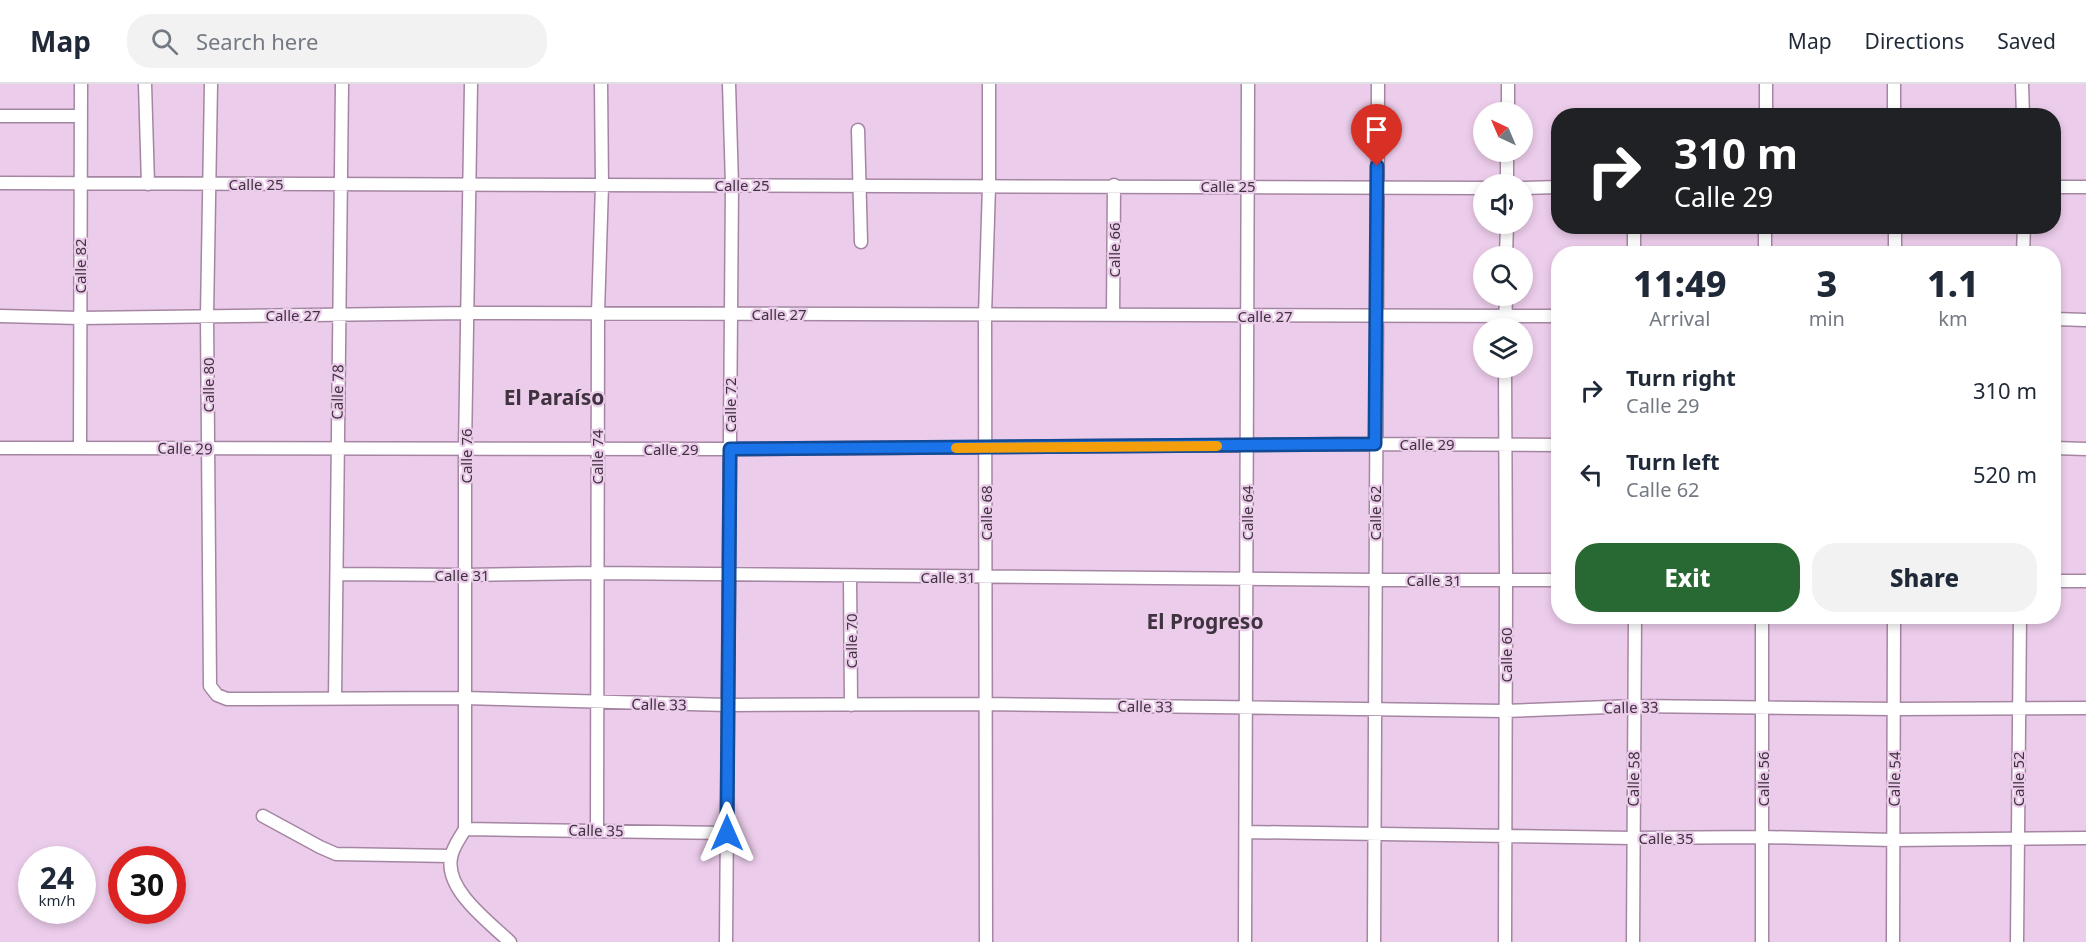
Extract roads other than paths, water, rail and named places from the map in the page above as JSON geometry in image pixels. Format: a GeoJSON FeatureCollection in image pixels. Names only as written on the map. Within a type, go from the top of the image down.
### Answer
{"type":"FeatureCollection","features":[{"type":"Feature","properties":{"kind":"street","name":"Calle 82"},"geometry":{"type":"LineString","coordinates":[[80,447],[81,84]]}},
{"type":"Feature","properties":{"kind":"street"},"geometry":{"type":"LineString","coordinates":[[145,84],[148,184]]}},
{"type":"Feature","properties":{"kind":"street","name":"Calle 80"},"geometry":{"type":"LineString","coordinates":[[210,686],[207,316],[211,84]]}},
{"type":"Feature","properties":{"kind":"street","name":"Calle 78"},"geometry":{"type":"LineString","coordinates":[[335,699],[342,84]]}},
{"type":"Feature","properties":{"kind":"street","name":"Calle 76"},"geometry":{"type":"LineString","coordinates":[[465,829],[465,448],[471,84]]}},
{"type":"Feature","properties":{"kind":"street","name":"Calle 74"},"geometry":{"type":"LineString","coordinates":[[597,830],[597,313],[602,185],[601,84]]}},
{"type":"Feature","properties":{"kind":"street","name":"Calle 72"},"geometry":{"type":"LineString","coordinates":[[726,942],[732,185],[729,84]]}},
{"type":"Feature","properties":{"kind":"street","name":"Calle 68"},"geometry":{"type":"LineString","coordinates":[[986,942],[985,315],[989,84]]}},
{"type":"Feature","properties":{"kind":"street","name":"Calle 64"},"geometry":{"type":"LineString","coordinates":[[1245,942],[1248,84]]}},
{"type":"Feature","properties":{"kind":"street","name":"Calle 62"},"geometry":{"type":"LineString","coordinates":[[1374,942],[1378,84]]}},
{"type":"Feature","properties":{"kind":"street"},"geometry":{"type":"LineString","coordinates":[[1508,84],[1508,102]]}},
{"type":"Feature","properties":{"kind":"street"},"geometry":{"type":"LineString","coordinates":[[1766,84],[1766,108]]}},
{"type":"Feature","properties":{"kind":"street"},"geometry":{"type":"LineString","coordinates":[[1894,84],[1894,108]]}},
{"type":"Feature","properties":{"kind":"street"},"geometry":{"type":"LineString","coordinates":[[2022,84],[2023,108]]}},
{"type":"Feature","properties":{"kind":"street"},"geometry":{"type":"LineString","coordinates":[[0,116],[81,116]]}},
{"type":"Feature","properties":{"kind":"street"},"geometry":{"type":"LineString","coordinates":[[858,130],[861,242]]}},
{"type":"Feature","properties":{"kind":"street","name":"Calle 25"},"geometry":{"type":"LineString","coordinates":[[0,183],[1473,188]]}},
{"type":"Feature","properties":{"kind":"street","name":"Calle 66"},"geometry":{"type":"LineString","coordinates":[[1113,315],[1114,185]]}},
{"type":"Feature","properties":{"kind":"street"},"geometry":{"type":"LineString","coordinates":[[1533,188],[1551,187]]}},
{"type":"Feature","properties":{"kind":"street"},"geometry":{"type":"LineString","coordinates":[[2061,187],[2086,187]]}},
{"type":"Feature","properties":{"kind":"street","name":"Calle 27"},"geometry":{"type":"LineString","coordinates":[[0,316],[80,318],[597,313],[1376,316],[1473,321]]}},
{"type":"Feature","properties":{"kind":"street","name":"Calle 27"},"geometry":{"type":"LineString","coordinates":[[1533,319],[1551,317]]}},
{"type":"Feature","properties":{"kind":"street"},"geometry":{"type":"LineString","coordinates":[[2061,319],[2086,320]]}},
{"type":"Feature","properties":{"kind":"street","name":"Calle 60"},"geometry":{"type":"LineString","coordinates":[[1504,942],[1505,378]]}},
{"type":"Feature","properties":{"kind":"street","name":"Calle 29"},"geometry":{"type":"LineString","coordinates":[[0,448],[730,449],[1375,444],[1551,445]]}},
{"type":"Feature","properties":{"kind":"street"},"geometry":{"type":"LineString","coordinates":[[2061,448],[2086,449]]}},
{"type":"Feature","properties":{"kind":"street","name":"Calle 31"},"geometry":{"type":"LineString","coordinates":[[338,574],[597,573],[1551,580]]}},
{"type":"Feature","properties":{"kind":"street","name":"Calle 70"},"geometry":{"type":"LineString","coordinates":[[850,576],[851,705]]}},
{"type":"Feature","properties":{"kind":"street"},"geometry":{"type":"LineString","coordinates":[[2061,581],[2086,581]]}},
{"type":"Feature","properties":{"kind":"street","name":"Calle 58"},"geometry":{"type":"LineString","coordinates":[[1633,942],[1635,624]]}},
{"type":"Feature","properties":{"kind":"street","name":"Calle 56"},"geometry":{"type":"LineString","coordinates":[[1762,624],[1762,942]]}},
{"type":"Feature","properties":{"kind":"street","name":"Calle 54"},"geometry":{"type":"LineString","coordinates":[[1893,942],[1894,624]]}},
{"type":"Feature","properties":{"kind":"street","name":"Calle 52"},"geometry":{"type":"LineString","coordinates":[[2017,942],[2020,624]]}},
{"type":"Feature","properties":{"kind":"street","name":"Calle 33"},"geometry":{"type":"LineString","coordinates":[[210,686],[217,695],[226,699],[464,698],[728,705],[985,704],[1505,711],[1635,706],[1894,709],[2086,708]]}},
{"type":"Feature","properties":{"kind":"street"},"geometry":{"type":"LineString","coordinates":[[263,816],[336,854],[451,856]]}},
{"type":"Feature","properties":{"kind":"street"},"geometry":{"type":"LineString","coordinates":[[465,829],[451,856],[450,870],[453,882],[470,903],[510,942]]}},
{"type":"Feature","properties":{"kind":"street","name":"Calle 35"},"geometry":{"type":"LineString","coordinates":[[465,829],[727,833]]}},
{"type":"Feature","properties":{"kind":"street","name":"Calle 35"},"geometry":{"type":"LineString","coordinates":[[1246,832],[1504,837],[1762,837],[1893,840],[2086,838]]}},
{"type":"Feature","properties":{"kind":"district","name":"El Paraíso"},"geometry":{"type":"Point","coordinates":[554,397]}},
{"type":"Feature","properties":{"kind":"district","name":"El Progreso"},"geometry":{"type":"Point","coordinates":[1205,621]}}]}
